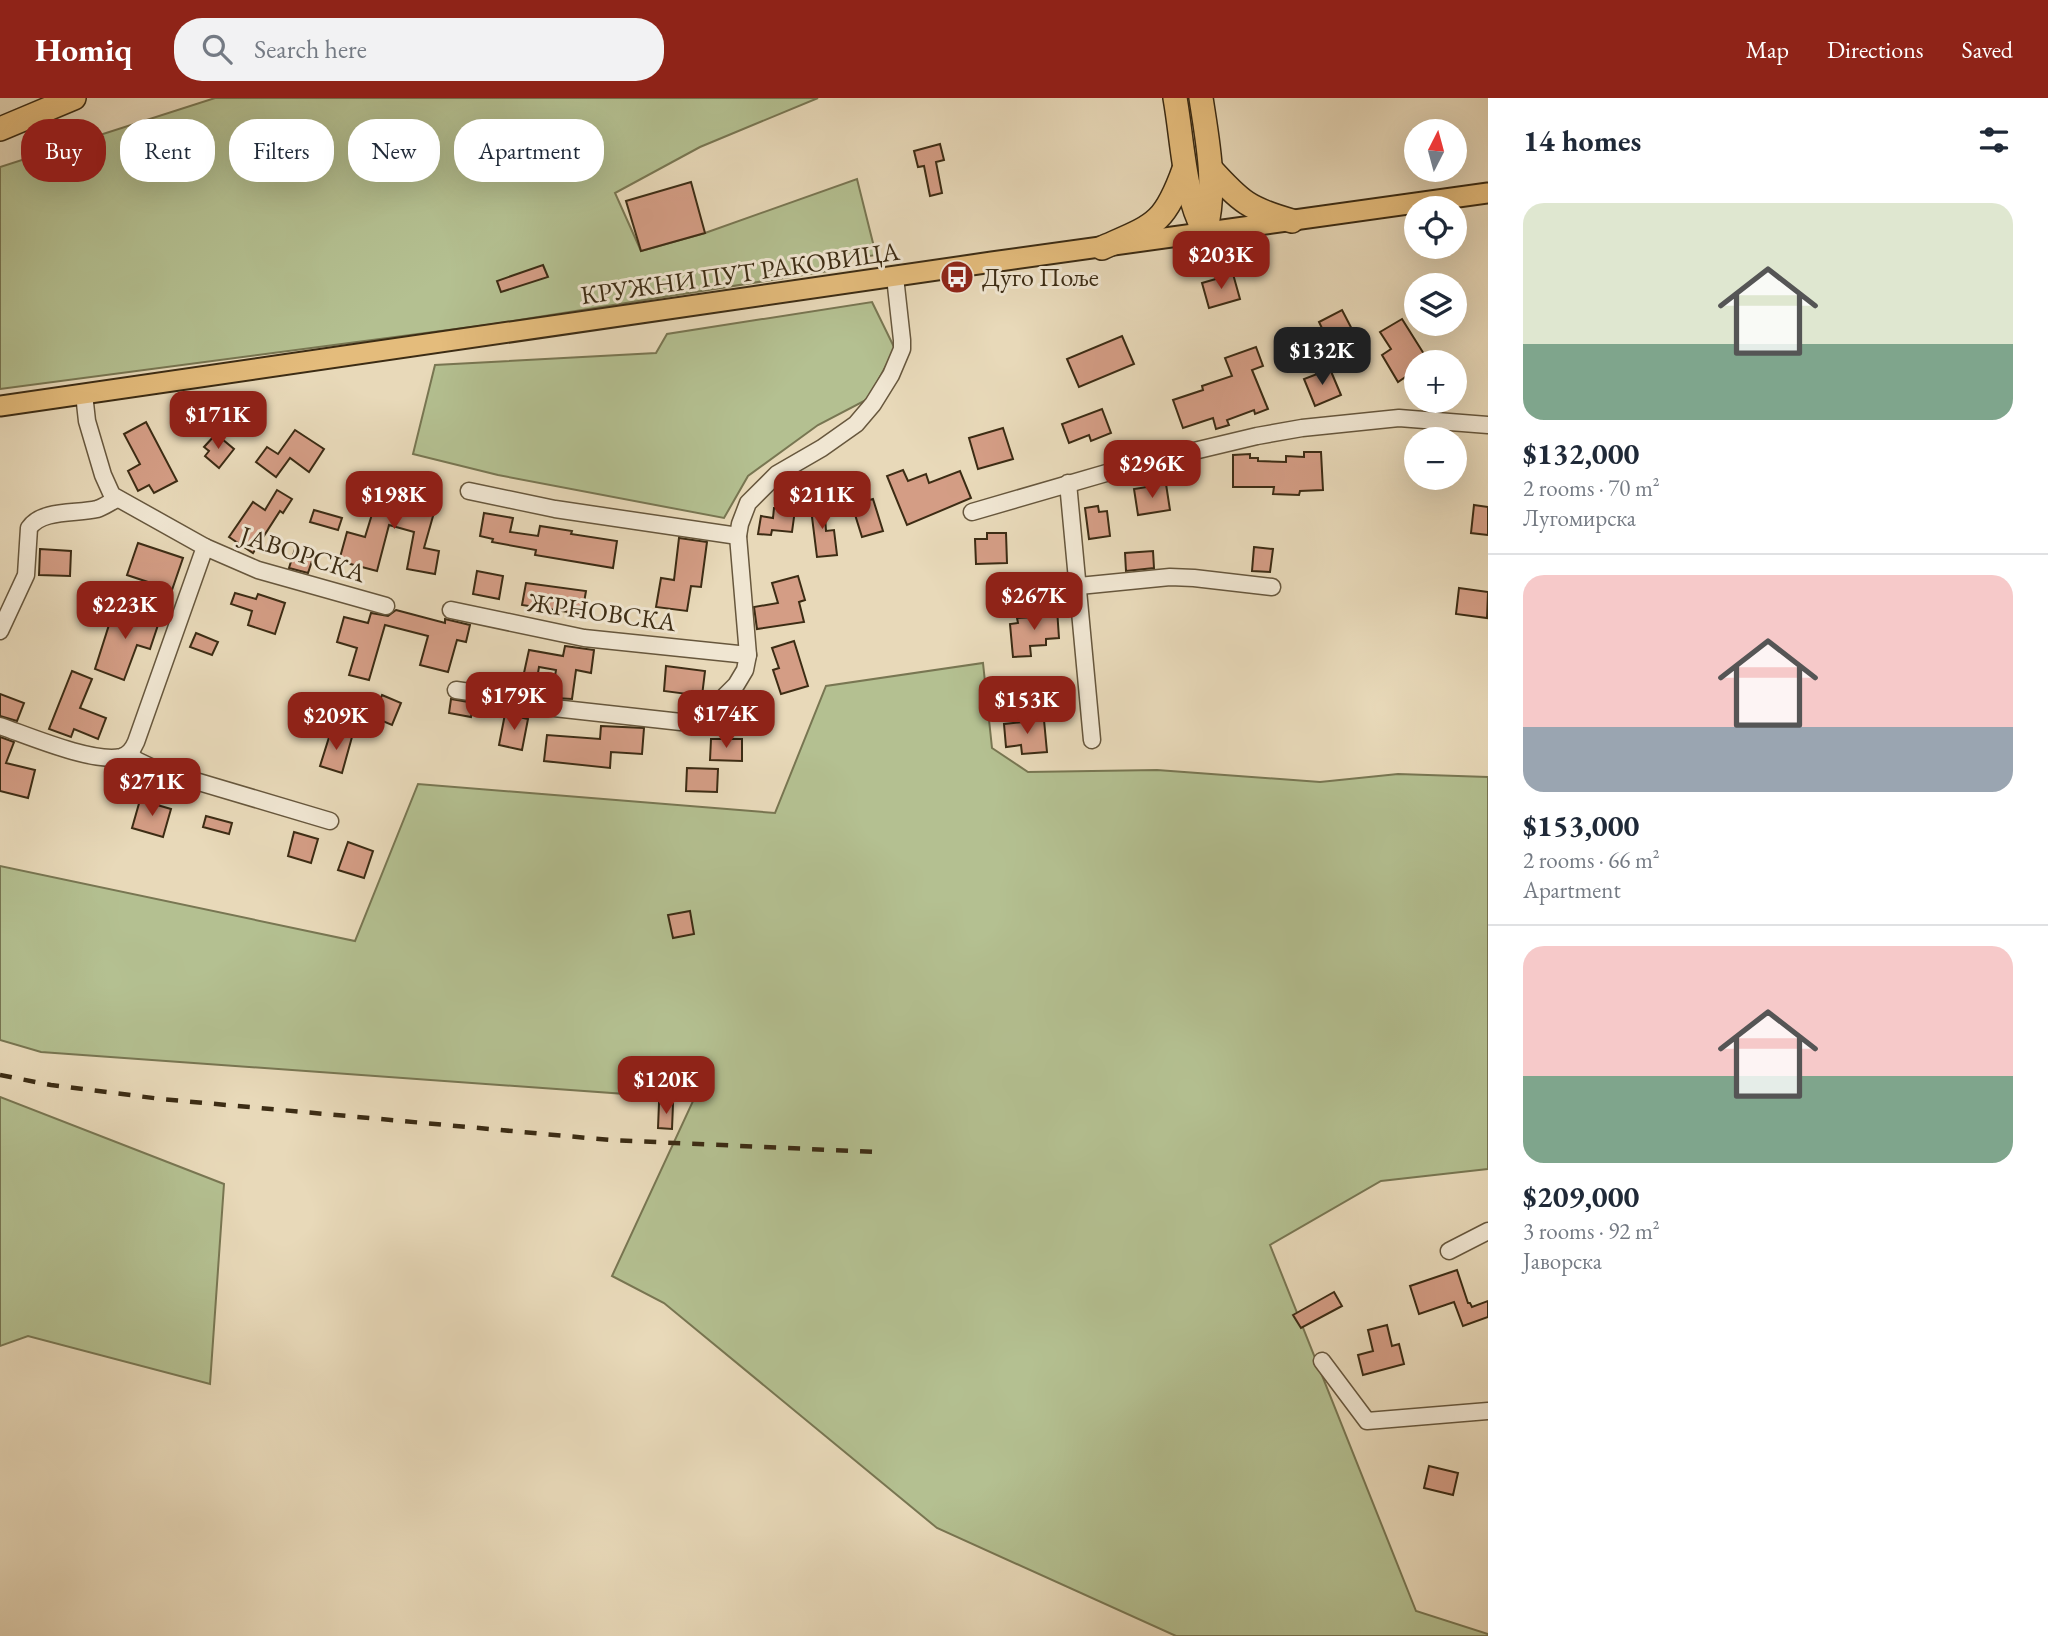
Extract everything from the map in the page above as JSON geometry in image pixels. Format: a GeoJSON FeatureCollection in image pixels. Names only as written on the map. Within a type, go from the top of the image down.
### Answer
{"type":"FeatureCollection","features":[{"type":"Feature","properties":{"kind":"highway"},"geometry":{"type":"LineString","coordinates":[[0,129],[74,98]]}},
{"type":"Feature","properties":{"kind":"highway"},"geometry":{"type":"LineString","coordinates":[[1175,98],[1184,169],[1198,220],[1205,233]]}},
{"type":"Feature","properties":{"kind":"highway"},"geometry":{"type":"LineString","coordinates":[[1201,98],[1212,169],[1212,195],[1205,233]]}},
{"type":"Feature","properties":{"kind":"highway"},"geometry":{"type":"LineString","coordinates":[[1101,248],[1159,220],[1174,197],[1184,169]]}},
{"type":"Feature","properties":{"kind":"highway"},"geometry":{"type":"LineString","coordinates":[[1212,169],[1236,197],[1248,205],[1260,212],[1292,221]]}},
{"type":"Feature","properties":{"kind":"main road","name":"КРУЖНИ ПУТ РАКОВИЦА"},"geometry":{"type":"LineString","coordinates":[[0,406],[1488,193]]}},
{"type":"Feature","properties":{"kind":"street"},"geometry":{"type":"LineString","coordinates":[[456,690],[545,707],[686,721],[707,714],[736,685],[745,670],[748,655],[738,536],[744,512],[758,491],[777,474],[852,428],[883,389],[902,349],[895,277]]}},
{"type":"Feature","properties":{"kind":"street"},"geometry":{"type":"LineString","coordinates":[[0,631],[26,575],[29,528],[34,522],[47,517],[100,509],[117,499],[108,490],[103,475],[87,421],[84,394]]}},
{"type":"Feature","properties":{"kind":"street"},"geometry":{"type":"LineString","coordinates":[[972,512],[1178,454],[1302,428],[1399,418],[1488,425]]}},
{"type":"Feature","properties":{"kind":"street"},"geometry":{"type":"LineString","coordinates":[[1068,483],[1092,740]]}},
{"type":"Feature","properties":{"kind":"street"},"geometry":{"type":"LineString","coordinates":[[469,491],[555,509],[738,536]]}},
{"type":"Feature","properties":{"kind":"street","name":"ЈАВОРСКА"},"geometry":{"type":"LineString","coordinates":[[117,499],[205,547],[258,570],[386,606]]}},
{"type":"Feature","properties":{"kind":"street","name":"ЈАВОРСКА"},"geometry":{"type":"LineString","coordinates":[[129,753],[136,742],[205,547]]}},
{"type":"Feature","properties":{"kind":"street"},"geometry":{"type":"LineString","coordinates":[[1079,586],[1170,577],[1272,587]]}},
{"type":"Feature","properties":{"kind":"street","name":"ЖРНОВСКА"},"geometry":{"type":"LineString","coordinates":[[451,610],[584,638],[748,655]]}},
{"type":"Feature","properties":{"kind":"street"},"geometry":{"type":"LineString","coordinates":[[0,726],[84,753],[121,757],[129,753],[136,760],[155,769],[330,821]]}},
{"type":"Feature","properties":{"kind":"street"},"geometry":{"type":"LineString","coordinates":[[1449,1251],[1488,1231]]}},
{"type":"Feature","properties":{"kind":"street"},"geometry":{"type":"LineString","coordinates":[[1322,1361],[1367,1420],[1488,1411]]}},
{"type":"Feature","properties":{"kind":"green space"},"geometry":{"type":"Polygon","coordinates":[[[215,98],[818,98],[700,147],[615,193],[641,251],[705,233],[857,179],[876,255],[837,261],[834,270],[494,324],[0,389],[0,167],[21,160],[21,182],[106,182],[106,133],[120,128],[120,182],[215,182],[215,119],[150,119],[215,98]]]}},
{"type":"Feature","properties":{"kind":"green space"},"geometry":{"type":"Polygon","coordinates":[[[872,302],[895,349],[868,399],[818,425],[748,476],[724,518],[498,475],[413,454],[435,365],[656,353],[667,334],[872,302]]]}},
{"type":"Feature","properties":{"kind":"green space"},"geometry":{"type":"Polygon","coordinates":[[[983,663],[992,748],[1028,772],[1157,770],[1320,782],[1398,774],[1488,777],[1488,1169],[1381,1181],[1270,1245],[1416,1611],[1488,1636],[1176,1636],[937,1528],[664,1303],[612,1276],[694,1099],[41,1052],[0,1040],[0,866],[355,941],[418,784],[775,813],[826,686],[983,663]]]}},
{"type":"Feature","properties":{"kind":"green space"},"geometry":{"type":"Polygon","coordinates":[[[0,1097],[224,1184],[210,1384],[28,1336],[0,1346],[0,1097]]]}},
{"type":"Feature","properties":{"kind":"building"},"geometry":{"type":"Polygon","coordinates":[[[940,144],[944,160],[936,162],[942,193],[930,196],[924,166],[918,167],[914,151],[940,144]]]}},
{"type":"Feature","properties":{"kind":"building"},"geometry":{"type":"Polygon","coordinates":[[[691,182],[705,233],[641,251],[626,201],[691,182]]]}},
{"type":"Feature","properties":{"kind":"building"},"geometry":{"type":"Polygon","coordinates":[[[543,265],[548,277],[501,292],[497,281],[543,265]]]}},
{"type":"Feature","properties":{"kind":"building"},"geometry":{"type":"Polygon","coordinates":[[[1233,274],[1240,299],[1209,308],[1202,283],[1233,274]]]}},
{"type":"Feature","properties":{"kind":"building"},"geometry":{"type":"Polygon","coordinates":[[[1342,310],[1355,335],[1331,347],[1319,322],[1342,310]]]}},
{"type":"Feature","properties":{"kind":"building"},"geometry":{"type":"Polygon","coordinates":[[[1402,319],[1404,336],[1413,336],[1421,350],[1404,350],[1404,378],[1398,382],[1382,355],[1391,349],[1380,332],[1402,319]]]}},
{"type":"Feature","properties":{"kind":"building"},"geometry":{"type":"Polygon","coordinates":[[[1122,336],[1134,364],[1079,387],[1067,359],[1122,336]]]}},
{"type":"Feature","properties":{"kind":"building"},"geometry":{"type":"Polygon","coordinates":[[[1256,347],[1263,366],[1252,370],[1268,409],[1255,414],[1254,410],[1227,420],[1229,425],[1216,429],[1213,418],[1183,428],[1173,400],[1232,376],[1225,358],[1256,347]]]}},
{"type":"Feature","properties":{"kind":"building"},"geometry":{"type":"Polygon","coordinates":[[[1330,369],[1341,395],[1315,406],[1304,379],[1330,369]]]}},
{"type":"Feature","properties":{"kind":"building"},"geometry":{"type":"Polygon","coordinates":[[[1102,409],[1111,433],[1091,441],[1089,435],[1069,443],[1062,424],[1102,409]]]}},
{"type":"Feature","properties":{"kind":"building"},"geometry":{"type":"Polygon","coordinates":[[[146,422],[177,481],[154,493],[149,485],[138,491],[128,471],[140,464],[124,434],[146,422]]]}},
{"type":"Feature","properties":{"kind":"building"},"geometry":{"type":"Polygon","coordinates":[[[1003,428],[1013,459],[978,469],[969,438],[1003,428]]]}},
{"type":"Feature","properties":{"kind":"building"},"geometry":{"type":"Polygon","coordinates":[[[295,430],[324,449],[309,472],[290,458],[276,477],[256,462],[267,447],[278,454],[295,430]]]}},
{"type":"Feature","properties":{"kind":"building"},"geometry":{"type":"Polygon","coordinates":[[[216,434],[234,449],[219,468],[205,456],[209,451],[204,447],[216,434]]]}},
{"type":"Feature","properties":{"kind":"building"},"geometry":{"type":"Polygon","coordinates":[[[1304,452],[1321,452],[1323,490],[1300,491],[1299,495],[1273,494],[1274,487],[1233,487],[1233,455],[1250,454],[1250,458],[1258,458],[1258,461],[1286,462],[1286,456],[1304,457],[1304,452]]]}},
{"type":"Feature","properties":{"kind":"building"},"geometry":{"type":"Polygon","coordinates":[[[903,470],[908,481],[926,474],[929,483],[960,471],[971,498],[907,525],[887,476],[903,470]]]}},
{"type":"Feature","properties":{"kind":"building"},"geometry":{"type":"Polygon","coordinates":[[[1166,484],[1170,510],[1138,515],[1134,489],[1166,484]]]}},
{"type":"Feature","properties":{"kind":"building"},"geometry":{"type":"Polygon","coordinates":[[[381,485],[437,502],[424,548],[439,551],[435,574],[407,569],[414,532],[389,525],[377,571],[339,561],[347,532],[365,537],[381,485]]]}},
{"type":"Feature","properties":{"kind":"building"},"geometry":{"type":"Polygon","coordinates":[[[277,490],[292,499],[283,513],[280,511],[253,553],[229,537],[253,502],[265,510],[277,490]]]}},
{"type":"Feature","properties":{"kind":"building"},"geometry":{"type":"Polygon","coordinates":[[[873,499],[883,531],[862,537],[852,505],[873,499]]]}},
{"type":"Feature","properties":{"kind":"building"},"geometry":{"type":"Polygon","coordinates":[[[824,500],[826,531],[834,530],[837,555],[817,557],[810,501],[824,500]]]}},
{"type":"Feature","properties":{"kind":"building"},"geometry":{"type":"Polygon","coordinates":[[[1474,505],[1488,507],[1488,535],[1471,533],[1474,505]]]}},
{"type":"Feature","properties":{"kind":"building"},"geometry":{"type":"Polygon","coordinates":[[[1098,506],[1099,512],[1107,511],[1110,536],[1089,539],[1085,508],[1098,506]]]}},
{"type":"Feature","properties":{"kind":"building"},"geometry":{"type":"Polygon","coordinates":[[[774,508],[795,510],[792,532],[772,530],[771,535],[758,534],[761,516],[773,518],[774,508]]]}},
{"type":"Feature","properties":{"kind":"building"},"geometry":{"type":"Polygon","coordinates":[[[314,510],[342,518],[338,530],[310,522],[314,510]]]}},
{"type":"Feature","properties":{"kind":"building"},"geometry":{"type":"Polygon","coordinates":[[[484,513],[513,518],[510,532],[538,536],[540,526],[617,541],[613,568],[535,555],[536,550],[492,542],[493,539],[480,536],[484,513]]]}},
{"type":"Feature","properties":{"kind":"building"},"geometry":{"type":"Polygon","coordinates":[[[987,533],[1006,533],[1007,563],[976,564],[975,539],[987,539],[987,533]]]}},
{"type":"Feature","properties":{"kind":"building"},"geometry":{"type":"Polygon","coordinates":[[[679,538],[707,542],[701,587],[691,586],[687,611],[656,607],[661,578],[674,580],[679,538]]]}},
{"type":"Feature","properties":{"kind":"building"},"geometry":{"type":"Polygon","coordinates":[[[138,543],[183,558],[172,590],[127,575],[138,543]]]}},
{"type":"Feature","properties":{"kind":"building"},"geometry":{"type":"Polygon","coordinates":[[[1254,547],[1273,549],[1270,572],[1252,571],[1254,547]]]}},
{"type":"Feature","properties":{"kind":"building"},"geometry":{"type":"Polygon","coordinates":[[[40,549],[71,551],[70,576],[39,575],[40,549]]]}},
{"type":"Feature","properties":{"kind":"building"},"geometry":{"type":"Polygon","coordinates":[[[295,549],[314,555],[308,573],[289,568],[295,549]]]}},
{"type":"Feature","properties":{"kind":"building"},"geometry":{"type":"Polygon","coordinates":[[[1153,551],[1154,568],[1126,571],[1125,553],[1153,551]]]}},
{"type":"Feature","properties":{"kind":"building"},"geometry":{"type":"Polygon","coordinates":[[[477,571],[503,576],[499,599],[473,594],[477,571]]]}},
{"type":"Feature","properties":{"kind":"building"},"geometry":{"type":"Polygon","coordinates":[[[798,576],[805,600],[799,602],[804,622],[757,629],[754,607],[778,603],[772,583],[798,576]]]}},
{"type":"Feature","properties":{"kind":"building"},"geometry":{"type":"Polygon","coordinates":[[[526,583],[586,591],[582,614],[522,605],[526,583]]]}},
{"type":"Feature","properties":{"kind":"building"},"geometry":{"type":"Polygon","coordinates":[[[1459,588],[1488,592],[1487,618],[1456,614],[1459,588]]]}},
{"type":"Feature","properties":{"kind":"building"},"geometry":{"type":"Polygon","coordinates":[[[235,593],[256,599],[258,594],[285,603],[275,634],[248,625],[252,611],[231,604],[235,593]]]}},
{"type":"Feature","properties":{"kind":"building"},"geometry":{"type":"Polygon","coordinates":[[[115,606],[160,619],[150,649],[137,645],[124,680],[95,669],[115,606]]]}},
{"type":"Feature","properties":{"kind":"building"},"geometry":{"type":"Polygon","coordinates":[[[1057,609],[1059,638],[1046,639],[1046,645],[1030,646],[1031,656],[1013,657],[1010,624],[1018,623],[1017,618],[1035,617],[1035,610],[1057,609]]]}},
{"type":"Feature","properties":{"kind":"building"},"geometry":{"type":"Polygon","coordinates":[[[396,610],[445,623],[445,619],[470,625],[466,642],[457,640],[448,672],[420,665],[428,636],[385,625],[369,680],[349,675],[357,648],[337,642],[344,617],[368,623],[371,613],[388,616],[396,610]]]}},
{"type":"Feature","properties":{"kind":"building"},"geometry":{"type":"Polygon","coordinates":[[[196,633],[218,642],[212,655],[190,647],[196,633]]]}},
{"type":"Feature","properties":{"kind":"building"},"geometry":{"type":"Polygon","coordinates":[[[794,641],[808,686],[781,694],[773,670],[779,668],[772,648],[794,641]]]}},
{"type":"Feature","properties":{"kind":"building"},"geometry":{"type":"Polygon","coordinates":[[[565,646],[594,650],[591,673],[576,670],[572,699],[555,698],[556,689],[553,688],[556,670],[539,667],[536,685],[522,682],[529,650],[563,656],[565,646]]]}},
{"type":"Feature","properties":{"kind":"building"},"geometry":{"type":"Polygon","coordinates":[[[666,666],[705,671],[702,696],[664,691],[666,666]]]}},
{"type":"Feature","properties":{"kind":"building"},"geometry":{"type":"Polygon","coordinates":[[[72,671],[92,679],[80,708],[106,718],[98,739],[74,729],[71,737],[49,729],[72,671]]]}},
{"type":"Feature","properties":{"kind":"building"},"geometry":{"type":"Polygon","coordinates":[[[0,694],[24,703],[17,721],[0,716],[0,694]]]}},
{"type":"Feature","properties":{"kind":"building"},"geometry":{"type":"Polygon","coordinates":[[[382,695],[401,703],[392,725],[373,717],[382,695]]]}},
{"type":"Feature","properties":{"kind":"building"},"geometry":{"type":"Polygon","coordinates":[[[451,699],[474,703],[471,717],[449,713],[451,699]]]}},
{"type":"Feature","properties":{"kind":"building"},"geometry":{"type":"Polygon","coordinates":[[[737,712],[758,712],[757,733],[736,732],[737,712]]]}},
{"type":"Feature","properties":{"kind":"building"},"geometry":{"type":"Polygon","coordinates":[[[505,714],[528,719],[522,750],[499,745],[505,714]]]}},
{"type":"Feature","properties":{"kind":"building"},"geometry":{"type":"Polygon","coordinates":[[[1044,720],[1047,752],[1022,754],[1021,745],[1006,747],[1004,724],[1044,720]]]}},
{"type":"Feature","properties":{"kind":"building"},"geometry":{"type":"Polygon","coordinates":[[[601,726],[644,728],[642,754],[611,752],[610,768],[544,761],[547,735],[600,739],[601,726]]]}},
{"type":"Feature","properties":{"kind":"building"},"geometry":{"type":"Polygon","coordinates":[[[331,731],[352,737],[342,773],[320,766],[331,731]]]}},
{"type":"Feature","properties":{"kind":"building"},"geometry":{"type":"Polygon","coordinates":[[[0,737],[14,742],[6,763],[35,770],[28,798],[0,791],[0,737]]]}},
{"type":"Feature","properties":{"kind":"building"},"geometry":{"type":"Polygon","coordinates":[[[711,739],[742,739],[742,761],[710,760],[711,739]]]}},
{"type":"Feature","properties":{"kind":"building"},"geometry":{"type":"Polygon","coordinates":[[[687,768],[718,769],[717,792],[686,791],[687,768]]]}},
{"type":"Feature","properties":{"kind":"building"},"geometry":{"type":"Polygon","coordinates":[[[140,800],[171,809],[163,837],[132,828],[140,800]]]}},
{"type":"Feature","properties":{"kind":"building"},"geometry":{"type":"Polygon","coordinates":[[[206,816],[232,823],[229,834],[203,827],[206,816]]]}},
{"type":"Feature","properties":{"kind":"building"},"geometry":{"type":"Polygon","coordinates":[[[294,832],[318,839],[311,863],[288,856],[294,832]]]}},
{"type":"Feature","properties":{"kind":"building"},"geometry":{"type":"Polygon","coordinates":[[[348,842],[373,851],[364,878],[338,870],[348,842]]]}},
{"type":"Feature","properties":{"kind":"building"},"geometry":{"type":"Polygon","coordinates":[[[690,911],[694,934],[673,938],[668,915],[690,911]]]}},
{"type":"Feature","properties":{"kind":"building"},"geometry":{"type":"Polygon","coordinates":[[[659,1103],[673,1104],[672,1129],[658,1128],[659,1103]]]}},
{"type":"Feature","properties":{"kind":"building"},"geometry":{"type":"Polygon","coordinates":[[[1457,1270],[1468,1303],[1472,1307],[1488,1301],[1488,1317],[1463,1326],[1454,1302],[1419,1314],[1410,1286],[1457,1270]]]}},
{"type":"Feature","properties":{"kind":"building"},"geometry":{"type":"Polygon","coordinates":[[[1334,1292],[1342,1306],[1301,1328],[1293,1315],[1334,1292]]]}},
{"type":"Feature","properties":{"kind":"building"},"geometry":{"type":"Polygon","coordinates":[[[1387,1325],[1392,1346],[1399,1344],[1404,1364],[1363,1375],[1358,1355],[1373,1351],[1368,1330],[1387,1325]]]}},
{"type":"Feature","properties":{"kind":"building"},"geometry":{"type":"Polygon","coordinates":[[[1429,1466],[1458,1473],[1453,1495],[1424,1488],[1429,1466]]]}},
{"type":"Feature","properties":{"kind":"railway"},"geometry":{"type":"LineString","coordinates":[[0,1075],[51,1085],[161,1099],[610,1140],[875,1152]]}},
{"type":"Feature","properties":{"kind":"place","name":"Дуго Поље"},"geometry":{"type":"Point","coordinates":[957,277]}}]}
